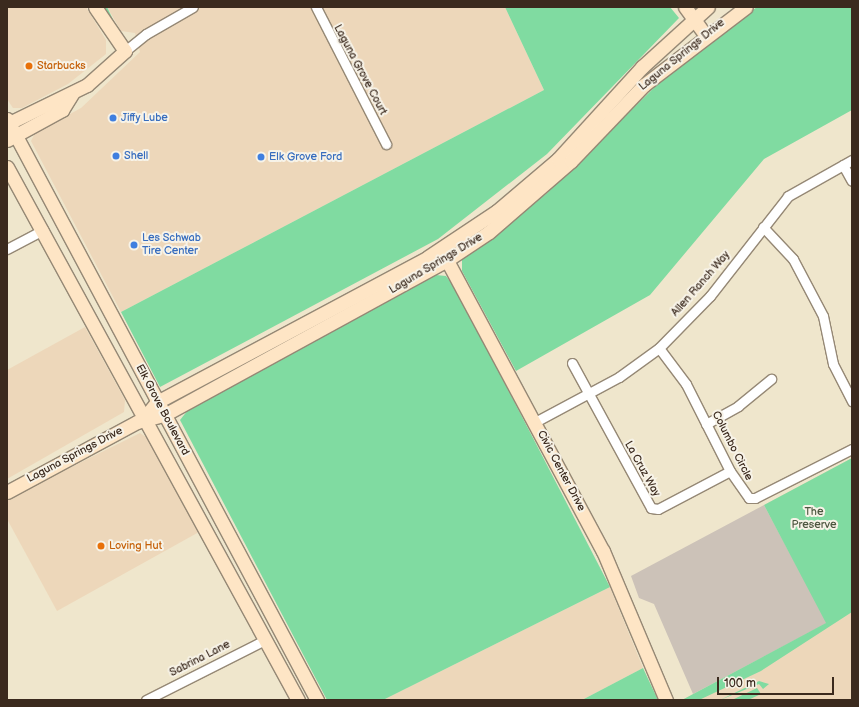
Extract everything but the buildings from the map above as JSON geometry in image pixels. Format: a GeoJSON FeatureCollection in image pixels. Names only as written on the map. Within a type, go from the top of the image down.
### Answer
{"type":"FeatureCollection","features":[{"type":"Feature","properties":{"kind":"street"},"geometry":{"type":"LineString","coordinates":[[95,7],[125,51]]}},
{"type":"Feature","properties":{"kind":"street"},"geometry":{"type":"LineString","coordinates":[[8,122],[56,98],[72,94],[96,79],[125,51],[146,34],[193,7]]}},
{"type":"Feature","properties":{"kind":"street","name":"Laguna Grove Court"},"geometry":{"type":"LineString","coordinates":[[316,7],[386,144]]}},
{"type":"Feature","properties":{"kind":"street"},"geometry":{"type":"LineString","coordinates":[[685,7],[705,35]]}},
{"type":"Feature","properties":{"kind":"street","name":"Laguna Springs Drive"},"geometry":{"type":"LineString","coordinates":[[7,492],[144,418],[164,415],[444,254],[558,159],[642,68],[693,19],[708,7]]}},
{"type":"Feature","properties":{"kind":"street","name":"Laguna Springs Drive"},"geometry":{"type":"LineString","coordinates":[[144,418],[157,402],[489,232],[571,161],[626,101],[705,35],[746,7]]}},
{"type":"Feature","properties":{"kind":"street"},"geometry":{"type":"LineString","coordinates":[[11,138],[62,110],[72,94]]}},
{"type":"Feature","properties":{"kind":"street","name":"Elk Grove Boulevard"},"geometry":{"type":"LineString","coordinates":[[8,122],[11,138],[157,402],[317,700]]}},
{"type":"Feature","properties":{"kind":"street","name":"Allen Ranch Way"},"geometry":{"type":"LineString","coordinates":[[535,422],[588,394],[659,348],[710,296],[764,227],[798,188],[852,160]]}},
{"type":"Feature","properties":{"kind":"street"},"geometry":{"type":"LineString","coordinates":[[843,165],[852,181]]}},
{"type":"Feature","properties":{"kind":"street","name":"Elk Grove Boulevard"},"geometry":{"type":"LineString","coordinates":[[7,167],[43,230],[200,522],[298,700]]}},
{"type":"Feature","properties":{"kind":"street"},"geometry":{"type":"LineString","coordinates":[[764,227],[793,259],[823,316],[833,364],[852,402]]}},
{"type":"Feature","properties":{"kind":"street"},"geometry":{"type":"LineString","coordinates":[[7,249],[43,230]]}},
{"type":"Feature","properties":{"kind":"street","name":"Civic Center Drive"},"geometry":{"type":"LineString","coordinates":[[444,254],[603,551],[666,700]]}},
{"type":"Feature","properties":{"kind":"street","name":"Columbo Circle"},"geometry":{"type":"LineString","coordinates":[[659,348],[686,384],[742,493],[755,498],[852,449]]}},
{"type":"Feature","properties":{"kind":"street","name":"La Cruz Way"},"geometry":{"type":"LineString","coordinates":[[572,363],[651,508],[658,509],[730,470]]}},
{"type":"Feature","properties":{"kind":"street"},"geometry":{"type":"LineString","coordinates":[[706,424],[738,406],[771,379]]}},
{"type":"Feature","properties":{"kind":"street"},"geometry":{"type":"LineString","coordinates":[[200,522],[208,523],[220,537],[255,600],[267,607]]}},
{"type":"Feature","properties":{"kind":"street","name":"Sabrina Lane"},"geometry":{"type":"LineString","coordinates":[[146,700],[265,640]]}},
{"type":"Feature","properties":{"kind":"shaded area"},"geometry":{"type":"Polygon","coordinates":[[[7,7],[86,7],[106,40],[106,54],[68,84],[22,108],[13,108],[7,99],[7,7]]]}},
{"type":"Feature","properties":{"kind":"shaded area"},"geometry":{"type":"Polygon","coordinates":[[[107,7],[505,7],[544,90],[121,312],[31,141],[35,133],[81,108],[140,52],[135,33],[121,31],[107,7]]]}},
{"type":"Feature","properties":{"kind":"shaded area"},"geometry":{"type":"Polygon","coordinates":[[[85,327],[125,400],[124,412],[7,479],[7,370],[85,327]]]}},
{"type":"Feature","properties":{"kind":"shaded area"},"geometry":{"type":"Polygon","coordinates":[[[140,433],[149,439],[199,532],[57,611],[7,519],[7,499],[140,433]]]}},
{"type":"Feature","properties":{"kind":"shaded area"},"geometry":{"type":"Polygon","coordinates":[[[852,458],[852,700],[682,700],[826,623],[764,505],[852,458]]]}},
{"type":"Feature","properties":{"kind":"shaded area"},"geometry":{"type":"Polygon","coordinates":[[[764,505],[827,623],[693,694],[654,604],[639,598],[631,576],[764,505]]]}},
{"type":"Feature","properties":{"kind":"shaded area"},"geometry":{"type":"Polygon","coordinates":[[[610,587],[643,668],[582,700],[383,700],[610,587]]]}},
{"type":"Feature","properties":{"kind":"green space"},"geometry":{"type":"Polygon","coordinates":[[[103,7],[107,7],[118,30],[107,14],[103,7]]]}},
{"type":"Feature","properties":{"kind":"green space"},"geometry":{"type":"Polygon","coordinates":[[[505,7],[670,7],[679,18],[547,154],[438,239],[160,387],[121,312],[544,90],[505,7]]]}},
{"type":"Feature","properties":{"kind":"green space"},"geometry":{"type":"Polygon","coordinates":[[[757,7],[852,7],[852,110],[764,159],[650,295],[516,371],[462,271],[462,259],[547,193],[672,70],[757,7]]]}},
{"type":"Feature","properties":{"kind":"green space"},"geometry":{"type":"Polygon","coordinates":[[[436,275],[446,276],[456,289],[610,587],[383,700],[327,700],[180,420],[188,410],[436,275]]]}},
{"type":"Feature","properties":{"kind":"green space","name":"The Preserve"},"geometry":{"type":"Polygon","coordinates":[[[852,458],[852,612],[761,671],[699,700],[682,700],[826,623],[764,505],[852,458]]]}},
{"type":"Feature","properties":{"kind":"green space"},"geometry":{"type":"Polygon","coordinates":[[[643,668],[658,700],[582,700],[643,668]]]}},
{"type":"Feature","properties":{"kind":"green space"},"geometry":{"type":"Polygon","coordinates":[[[759,681],[769,684],[763,689],[759,684],[720,700],[759,681]]]}},
{"type":"Feature","properties":{"kind":"green space"},"geometry":{"type":"Polygon","coordinates":[[[757,688],[761,694],[748,700],[732,700],[757,688]]]}},
{"type":"Feature","properties":{"kind":"place","name":"Starbucks"},"geometry":{"type":"Point","coordinates":[29,66]}},
{"type":"Feature","properties":{"kind":"place","name":"Jiffy Lube"},"geometry":{"type":"Point","coordinates":[113,118]}},
{"type":"Feature","properties":{"kind":"place","name":"Shell"},"geometry":{"type":"Point","coordinates":[116,156]}},
{"type":"Feature","properties":{"kind":"place","name":"Elk Grove Ford"},"geometry":{"type":"Point","coordinates":[261,157]}},
{"type":"Feature","properties":{"kind":"place","name":"Les Schwab Tire Center"},"geometry":{"type":"Point","coordinates":[134,245]}},
{"type":"Feature","properties":{"kind":"place","name":"Loving Hut"},"geometry":{"type":"Point","coordinates":[101,546]}}]}
